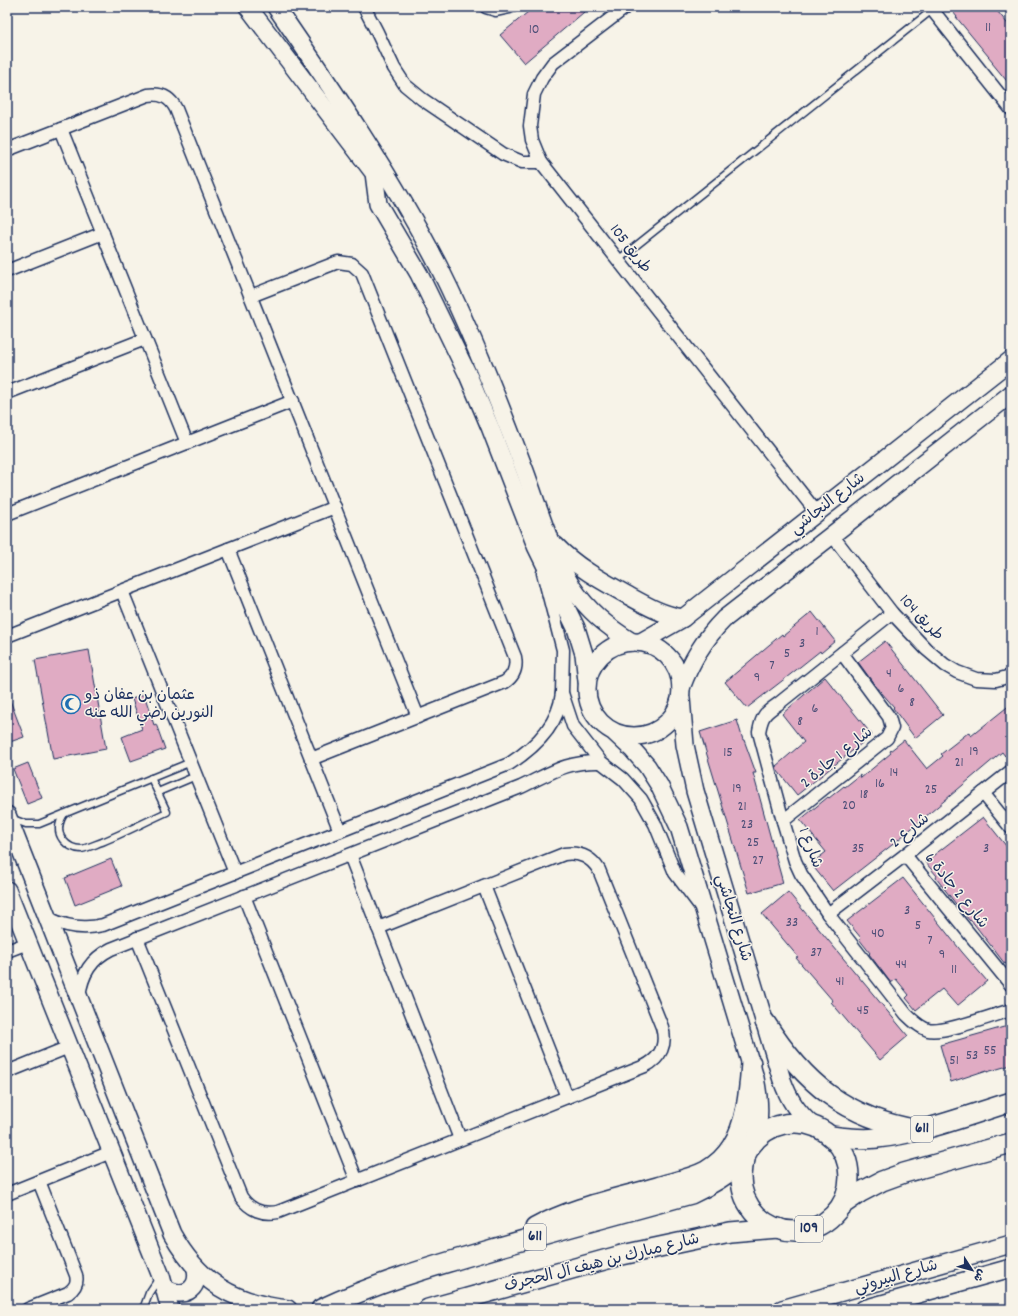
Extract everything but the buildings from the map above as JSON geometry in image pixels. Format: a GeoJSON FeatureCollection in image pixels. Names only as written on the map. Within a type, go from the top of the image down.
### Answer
{"type":"FeatureCollection","features":[{"type":"Feature","properties":{"kind":"main road"},"geometry":{"type":"LineString","coordinates":[[765,1022],[798,1067],[811,1080],[839,1102],[870,1118],[902,1128],[919,1130]]}},
{"type":"Feature","properties":{"kind":"main road"},"geometry":{"type":"LineString","coordinates":[[509,1244],[537,1227],[566,1213],[697,1175],[717,1163],[732,1146],[738,1135],[746,1107],[751,1063]]}},
{"type":"Feature","properties":{"kind":"main road","name":"611"},"geometry":{"type":"LineString","coordinates":[[831,1136],[853,1139],[876,1139],[898,1136],[1011,1102]]}},
{"type":"Feature","properties":{"kind":"main road","name":"109"},"geometry":{"type":"LineString","coordinates":[[792,1123],[813,1126],[831,1136],[844,1153],[849,1174],[849,1184],[842,1204],[835,1213],[828,1220],[809,1229],[788,1231],[768,1224],[760,1218],[752,1210],[747,1201],[742,1180],[742,1170],[745,1160],[749,1150],[755,1142],[763,1134],[782,1125],[792,1123]]}},
{"type":"Feature","properties":{"kind":"main road","name":"611"},"geometry":{"type":"LineString","coordinates":[[842,1204],[868,1188],[904,1173],[1011,1143]]}},
{"type":"Feature","properties":{"kind":"main road","name":"611"},"geometry":{"type":"LineString","coordinates":[[318,1309],[410,1274],[509,1244],[691,1194],[716,1181],[745,1160]]}},
{"type":"Feature","properties":{"kind":"main road","name":"شارع مبارك بن هيف آل الحجرف"},"geometry":{"type":"LineString","coordinates":[[428,1309],[622,1255],[730,1232],[778,1228]]}},
{"type":"Feature","properties":{"kind":"street"},"geometry":{"type":"LineString","coordinates":[[248,7],[374,173],[378,204],[419,274],[468,375],[543,543],[581,641],[586,668],[586,692],[592,712],[598,721],[606,728],[625,736],[636,737],[656,731],[672,718],[678,708],[681,693],[680,677],[676,667],[662,650],[652,645],[637,642],[614,631],[598,618],[572,587],[566,574],[543,543]]}},
{"type":"Feature","properties":{"kind":"street"},"geometry":{"type":"LineString","coordinates":[[48,918],[63,925],[80,928],[103,925],[509,764],[535,745],[546,732],[561,704],[563,650],[543,543],[511,436],[487,375],[470,334],[438,266],[402,200],[324,76],[276,7]]}},
{"type":"Feature","properties":{"kind":"street"},"geometry":{"type":"LineString","coordinates":[[364,7],[404,85],[503,154],[522,162],[541,162]]}},
{"type":"Feature","properties":{"kind":"street"},"geometry":{"type":"LineString","coordinates":[[486,7],[496,10],[510,7]]}},
{"type":"Feature","properties":{"kind":"street","name":"طريق 105"},"geometry":{"type":"LineString","coordinates":[[626,7],[553,63],[542,78],[534,94],[530,126],[532,140],[541,162],[817,513]]}},
{"type":"Feature","properties":{"kind":"street"},"geometry":{"type":"LineString","coordinates":[[931,8],[1011,109]]}},
{"type":"Feature","properties":{"kind":"street"},"geometry":{"type":"LineString","coordinates":[[7,150],[148,95],[162,95],[173,103],[418,717]]}},
{"type":"Feature","properties":{"kind":"street"},"geometry":{"type":"LineString","coordinates":[[61,129],[187,443]]}},
{"type":"Feature","properties":{"kind":"street"},"geometry":{"type":"LineString","coordinates":[[7,271],[103,233]]}},
{"type":"Feature","properties":{"kind":"street"},"geometry":{"type":"LineString","coordinates":[[251,296],[338,262],[352,264],[362,273],[366,279],[515,657],[516,663],[513,674],[505,682],[311,759]]}},
{"type":"Feature","properties":{"kind":"street"},"geometry":{"type":"LineString","coordinates":[[7,393],[145,339]]}},
{"type":"Feature","properties":{"kind":"street","name":"شارع النجاشي"},"geometry":{"type":"LineString","coordinates":[[637,642],[683,618],[1011,360]]}},
{"type":"Feature","properties":{"kind":"street","name":"شارع النجاشي"},"geometry":{"type":"LineString","coordinates":[[813,1126],[802,1117],[793,1106],[786,1093],[689,768],[685,745],[681,693],[687,672],[700,648],[712,630],[724,619],[1011,394]]}},
{"type":"Feature","properties":{"kind":"street"},"geometry":{"type":"LineString","coordinates":[[7,514],[293,401]]}},
{"type":"Feature","properties":{"kind":"street"},"geometry":{"type":"LineString","coordinates":[[956,403],[958,416],[962,421],[972,425]]}},
{"type":"Feature","properties":{"kind":"street"},"geometry":{"type":"LineString","coordinates":[[926,427],[939,434],[942,440],[942,448]]}},
{"type":"Feature","properties":{"kind":"street"},"geometry":{"type":"LineString","coordinates":[[7,636],[335,507]]}},
{"type":"Feature","properties":{"kind":"street","name":"طريق 104"},"geometry":{"type":"LineString","coordinates":[[832,535],[892,613],[926,649],[945,665],[976,679],[996,680],[1011,676]]}},
{"type":"Feature","properties":{"kind":"street"},"geometry":{"type":"LineString","coordinates":[[543,543],[600,580],[659,612],[683,618]]}},
{"type":"Feature","properties":{"kind":"street"},"geometry":{"type":"LineString","coordinates":[[228,549],[340,831]]}},
{"type":"Feature","properties":{"kind":"street"},"geometry":{"type":"LineString","coordinates":[[122,591],[235,873]]}},
{"type":"Feature","properties":{"kind":"street","name":"شارع 1"},"geometry":{"type":"LineString","coordinates":[[892,613],[766,712],[759,732],[783,821],[795,861],[801,874],[828,914],[906,1014],[918,1026],[929,1030],[950,1028],[1011,1010]]}},
{"type":"Feature","properties":{"kind":"street"},"geometry":{"type":"LineString","coordinates":[[587,681],[595,662],[602,654],[621,643],[637,642]]}},
{"type":"Feature","properties":{"kind":"street","name":"شارع 1 جادة 2"},"geometry":{"type":"LineString","coordinates":[[783,821],[887,738],[892,728],[889,717],[842,653]]}},
{"type":"Feature","properties":{"kind":"street"},"geometry":{"type":"LineString","coordinates":[[562,693],[573,726],[601,762],[623,779],[641,798],[655,824],[675,873],[706,913]]}},
{"type":"Feature","properties":{"kind":"street","name":"شارع النجاشي"},"geometry":{"type":"LineString","coordinates":[[615,733],[647,766],[659,785],[679,827],[751,1063],[759,1094],[760,1110],[755,1142]]}},
{"type":"Feature","properties":{"kind":"street"},"geometry":{"type":"LineString","coordinates":[[79,996],[83,977],[94,960],[111,949],[522,787],[565,766],[577,763],[601,762]]}},
{"type":"Feature","properties":{"kind":"street","name":"شارع 2"},"geometry":{"type":"LineString","coordinates":[[828,914],[906,855],[1011,771]]}},
{"type":"Feature","properties":{"kind":"street"},"geometry":{"type":"LineString","coordinates":[[983,793],[1011,828]]}},
{"type":"Feature","properties":{"kind":"street"},"geometry":{"type":"LineString","coordinates":[[7,815],[172,1234],[186,1257],[196,1269],[221,1289],[236,1296],[269,1306],[288,1309]]}},
{"type":"Feature","properties":{"kind":"street"},"geometry":{"type":"LineString","coordinates":[[137,938],[241,1198],[254,1210],[260,1212],[272,1213],[356,1181],[651,1063],[660,1053],[664,1040],[664,1033],[659,1019],[600,870],[592,860],[582,854],[564,854],[378,928]]}},
{"type":"Feature","properties":{"kind":"street"},"geometry":{"type":"LineString","coordinates":[[350,855],[460,1139]]}},
{"type":"Feature","properties":{"kind":"street","name":"شارع 2 جادة 6"},"geometry":{"type":"LineString","coordinates":[[906,855],[1011,985]]}},
{"type":"Feature","properties":{"kind":"street"},"geometry":{"type":"LineString","coordinates":[[484,886],[567,1097]]}},
{"type":"Feature","properties":{"kind":"street"},"geometry":{"type":"LineString","coordinates":[[7,890],[163,1282],[170,1309]]}},
{"type":"Feature","properties":{"kind":"street"},"geometry":{"type":"LineString","coordinates":[[244,896],[356,1181]]}},
{"type":"Feature","properties":{"kind":"street"},"geometry":{"type":"LineString","coordinates":[[7,951],[28,942]]}},
{"type":"Feature","properties":{"kind":"street"},"geometry":{"type":"LineString","coordinates":[[7,1072],[69,1046]]}},
{"type":"Feature","properties":{"kind":"street"},"geometry":{"type":"LineString","coordinates":[[7,1194],[111,1152]]}},
{"type":"Feature","properties":{"kind":"street"},"geometry":{"type":"LineString","coordinates":[[28,1309],[68,1293],[76,1286],[77,1280],[39,1181]]}},
{"type":"Feature","properties":{"kind":"street","name":"شارع البيروني"},"geometry":{"type":"LineString","coordinates":[[782,1309],[1011,1244]]}},
{"type":"Feature","properties":{"kind":"street","name":"شارع البيروني"},"geometry":{"type":"LineString","coordinates":[[864,1309],[1011,1268]]}},
{"type":"Feature","properties":{"kind":"street"},"geometry":{"type":"LineString","coordinates":[[163,1282],[176,1294],[183,1293],[193,1287],[196,1282],[196,1269]]}},
{"type":"Feature","properties":{"kind":"lane"},"geometry":{"type":"LineString","coordinates":[[618,260],[931,8]]}},
{"type":"Feature","properties":{"kind":"lane"},"geometry":{"type":"LineString","coordinates":[[7,815],[19,822],[38,824],[191,762]]}},
{"type":"Feature","properties":{"kind":"lane"},"geometry":{"type":"LineString","coordinates":[[158,792],[196,776]]}},
{"type":"Feature","properties":{"kind":"lane"},"geometry":{"type":"LineString","coordinates":[[64,814],[60,821],[59,829],[61,837],[66,844],[73,848],[81,849],[114,837],[167,812],[151,778]]}},
{"type":"Feature","properties":{"kind":"lane"},"geometry":{"type":"LineString","coordinates":[[143,1309],[152,1287],[163,1282]]}},
{"type":"Feature","properties":{"kind":"place","name":"عثمان بن عفان ذو النورين رضي الله عنه"},"geometry":{"type":"Point","coordinates":[71,704]}}]}
